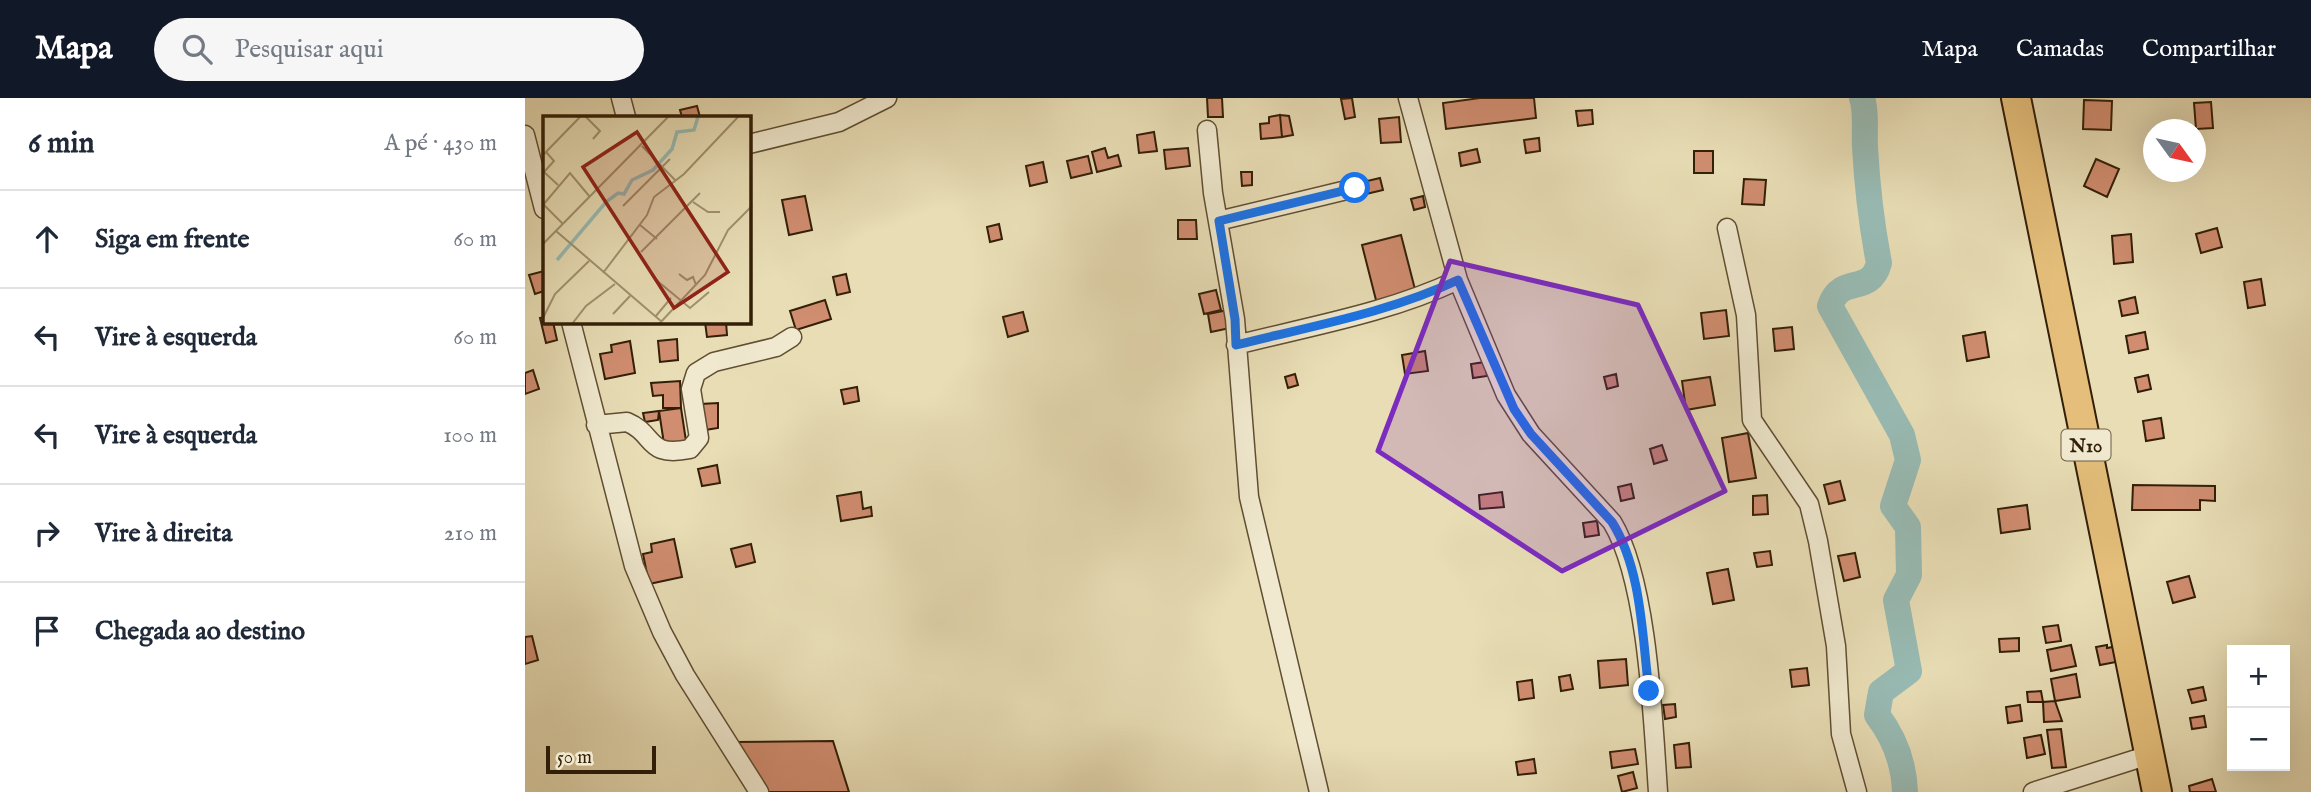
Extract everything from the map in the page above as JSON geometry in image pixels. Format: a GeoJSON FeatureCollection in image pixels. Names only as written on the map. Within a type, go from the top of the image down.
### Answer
{"type":"FeatureCollection","features":[{"type":"Feature","properties":{"kind":"main road","name":"N10"},"geometry":{"type":"LineString","coordinates":[[2016,98],[2157,792]]}},
{"type":"Feature","properties":{"kind":"street"},"geometry":{"type":"LineString","coordinates":[[621,98],[626,116]]}},
{"type":"Feature","properties":{"kind":"street"},"geometry":{"type":"LineString","coordinates":[[751,143],[839,121],[887,98]]}},
{"type":"Feature","properties":{"kind":"street"},"geometry":{"type":"LineString","coordinates":[[1408,98],[1458,280],[1514,409],[1531,434],[1612,522],[1621,537],[1640,613],[1658,792]]}},
{"type":"Feature","properties":{"kind":"street"},"geometry":{"type":"LineString","coordinates":[[1207,130],[1235,319],[1249,497],[1319,792]]}},
{"type":"Feature","properties":{"kind":"street"},"geometry":{"type":"LineString","coordinates":[[525,135],[539,202]]}},
{"type":"Feature","properties":{"kind":"street"},"geometry":{"type":"LineString","coordinates":[[1219,221],[1355,188]]}},
{"type":"Feature","properties":{"kind":"street"},"geometry":{"type":"LineString","coordinates":[[1727,229],[1746,315],[1752,420],[1809,504],[1823,565],[1836,646],[1841,734],[1857,792]]}},
{"type":"Feature","properties":{"kind":"street"},"geometry":{"type":"LineString","coordinates":[[1236,345],[1380,310],[1426,296],[1458,280]]}},
{"type":"Feature","properties":{"kind":"street"},"geometry":{"type":"LineString","coordinates":[[571,324],[634,566],[662,632],[685,675],[759,792]]}},
{"type":"Feature","properties":{"kind":"street"},"geometry":{"type":"LineString","coordinates":[[596,425],[627,422],[658,449],[677,452],[690,449],[699,439],[691,389],[696,373],[714,362],[776,348],[792,337]]}},
{"type":"Feature","properties":{"kind":"street"},"geometry":{"type":"LineString","coordinates":[[2033,792],[2149,755]]}},
{"type":"Feature","properties":{"kind":"highlighted area"},"geometry":{"type":"Polygon","coordinates":[[[1450,261],[1638,305],[1725,491],[1562,571],[1378,451],[1450,261]]]}},
{"type":"Feature","properties":{"kind":"building"},"geometry":{"type":"Polygon","coordinates":[[[1207,98],[1222,98],[1223,117],[1208,117],[1207,98]]]}},
{"type":"Feature","properties":{"kind":"building"},"geometry":{"type":"Polygon","coordinates":[[[1352,98],[1355,117],[1345,119],[1341,99],[1352,98]]]}},
{"type":"Feature","properties":{"kind":"building"},"geometry":{"type":"Polygon","coordinates":[[[1480,98],[1534,98],[1536,118],[1446,129],[1443,103],[1480,98]]]}},
{"type":"Feature","properties":{"kind":"building"},"geometry":{"type":"Polygon","coordinates":[[[2084,100],[2112,101],[2111,130],[2083,129],[2084,100]]]}},
{"type":"Feature","properties":{"kind":"building"},"geometry":{"type":"Polygon","coordinates":[[[2211,102],[2213,128],[2206,128],[2206,119],[2195,119],[2194,103],[2211,102]]]}},
{"type":"Feature","properties":{"kind":"building"},"geometry":{"type":"Polygon","coordinates":[[[697,106],[700,116],[682,116],[680,110],[697,106]]]}},
{"type":"Feature","properties":{"kind":"building"},"geometry":{"type":"Polygon","coordinates":[[[1592,110],[1593,124],[1578,126],[1576,111],[1592,110]]]}},
{"type":"Feature","properties":{"kind":"building"},"geometry":{"type":"Polygon","coordinates":[[[1280,115],[1289,116],[1293,135],[1282,137],[1280,115]]]}},
{"type":"Feature","properties":{"kind":"building"},"geometry":{"type":"Polygon","coordinates":[[[1280,115],[1282,137],[1261,139],[1260,124],[1269,123],[1269,117],[1280,115]]]}},
{"type":"Feature","properties":{"kind":"building"},"geometry":{"type":"Polygon","coordinates":[[[1399,117],[1401,142],[1381,143],[1379,119],[1399,117]]]}},
{"type":"Feature","properties":{"kind":"building"},"geometry":{"type":"Polygon","coordinates":[[[1154,132],[1157,151],[1139,153],[1137,135],[1154,132]]]}},
{"type":"Feature","properties":{"kind":"building"},"geometry":{"type":"Polygon","coordinates":[[[1539,138],[1540,151],[1526,153],[1524,140],[1539,138]]]}},
{"type":"Feature","properties":{"kind":"building"},"geometry":{"type":"Polygon","coordinates":[[[1105,148],[1108,158],[1118,155],[1121,166],[1097,172],[1092,152],[1105,148]]]}},
{"type":"Feature","properties":{"kind":"building"},"geometry":{"type":"Polygon","coordinates":[[[1188,148],[1190,166],[1166,169],[1164,150],[1188,148]]]}},
{"type":"Feature","properties":{"kind":"building"},"geometry":{"type":"Polygon","coordinates":[[[1477,149],[1480,162],[1461,166],[1459,153],[1477,149]]]}},
{"type":"Feature","properties":{"kind":"building"},"geometry":{"type":"Polygon","coordinates":[[[1694,151],[1713,151],[1713,173],[1694,173],[1694,151]]]}},
{"type":"Feature","properties":{"kind":"building"},"geometry":{"type":"Polygon","coordinates":[[[1088,156],[1092,173],[1071,178],[1067,161],[1088,156]]]}},
{"type":"Feature","properties":{"kind":"building"},"geometry":{"type":"Polygon","coordinates":[[[2096,159],[2119,169],[2107,197],[2084,186],[2096,159]]]}},
{"type":"Feature","properties":{"kind":"building"},"geometry":{"type":"Polygon","coordinates":[[[1043,162],[1047,182],[1030,186],[1026,166],[1043,162]]]}},
{"type":"Feature","properties":{"kind":"building"},"geometry":{"type":"Polygon","coordinates":[[[1241,172],[1252,172],[1252,185],[1242,186],[1241,172]]]}},
{"type":"Feature","properties":{"kind":"building"},"geometry":{"type":"Polygon","coordinates":[[[1380,178],[1383,190],[1366,194],[1363,182],[1380,178]]]}},
{"type":"Feature","properties":{"kind":"building"},"geometry":{"type":"Polygon","coordinates":[[[1744,179],[1766,180],[1764,205],[1742,204],[1744,179]]]}},
{"type":"Feature","properties":{"kind":"building"},"geometry":{"type":"Polygon","coordinates":[[[805,196],[812,230],[789,235],[782,200],[805,196]]]}},
{"type":"Feature","properties":{"kind":"building"},"geometry":{"type":"Polygon","coordinates":[[[1423,196],[1425,207],[1414,210],[1411,199],[1423,196]]]}},
{"type":"Feature","properties":{"kind":"building"},"geometry":{"type":"Polygon","coordinates":[[[1178,220],[1196,220],[1197,239],[1178,239],[1178,220]]]}},
{"type":"Feature","properties":{"kind":"building"},"geometry":{"type":"Polygon","coordinates":[[[999,224],[1002,239],[990,242],[987,227],[999,224]]]}},
{"type":"Feature","properties":{"kind":"building"},"geometry":{"type":"Polygon","coordinates":[[[2217,228],[2222,247],[2201,253],[2196,234],[2217,228]]]}},
{"type":"Feature","properties":{"kind":"building"},"geometry":{"type":"Polygon","coordinates":[[[2131,234],[2133,262],[2114,264],[2112,236],[2131,234]]]}},
{"type":"Feature","properties":{"kind":"building"},"geometry":{"type":"Polygon","coordinates":[[[1401,235],[1417,297],[1378,308],[1362,245],[1401,235]]]}},
{"type":"Feature","properties":{"kind":"building"},"geometry":{"type":"Polygon","coordinates":[[[543,271],[543,291],[535,294],[529,275],[543,271]]]}},
{"type":"Feature","properties":{"kind":"building"},"geometry":{"type":"Polygon","coordinates":[[[846,274],[850,292],[837,295],[833,277],[846,274]]]}},
{"type":"Feature","properties":{"kind":"building"},"geometry":{"type":"Polygon","coordinates":[[[2261,279],[2265,305],[2248,308],[2244,282],[2261,279]]]}},
{"type":"Feature","properties":{"kind":"building"},"geometry":{"type":"Polygon","coordinates":[[[1216,290],[1221,310],[1204,314],[1199,294],[1216,290]]]}},
{"type":"Feature","properties":{"kind":"building"},"geometry":{"type":"Polygon","coordinates":[[[2135,297],[2138,313],[2122,316],[2119,301],[2135,297]]]}},
{"type":"Feature","properties":{"kind":"building"},"geometry":{"type":"Polygon","coordinates":[[[825,300],[831,319],[796,330],[790,311],[825,300]]]}},
{"type":"Feature","properties":{"kind":"building"},"geometry":{"type":"Polygon","coordinates":[[[1228,310],[1230,328],[1211,332],[1208,314],[1228,310]]]}},
{"type":"Feature","properties":{"kind":"building"},"geometry":{"type":"Polygon","coordinates":[[[1726,310],[1729,336],[1704,339],[1701,313],[1726,310]]]}},
{"type":"Feature","properties":{"kind":"building"},"geometry":{"type":"Polygon","coordinates":[[[1023,312],[1028,331],[1008,337],[1003,317],[1023,312]]]}},
{"type":"Feature","properties":{"kind":"building"},"geometry":{"type":"Polygon","coordinates":[[[543,317],[543,324],[553,324],[557,340],[546,343],[540,318],[543,317]]]}},
{"type":"Feature","properties":{"kind":"building"},"geometry":{"type":"Polygon","coordinates":[[[705,324],[726,324],[727,335],[707,337],[705,324]]]}},
{"type":"Feature","properties":{"kind":"building"},"geometry":{"type":"Polygon","coordinates":[[[1792,327],[1794,349],[1775,351],[1773,329],[1792,327]]]}},
{"type":"Feature","properties":{"kind":"building"},"geometry":{"type":"Polygon","coordinates":[[[1985,332],[1989,357],[1967,361],[1963,336],[1985,332]]]}},
{"type":"Feature","properties":{"kind":"building"},"geometry":{"type":"Polygon","coordinates":[[[2145,332],[2148,349],[2129,353],[2126,336],[2145,332]]]}},
{"type":"Feature","properties":{"kind":"building"},"geometry":{"type":"Polygon","coordinates":[[[677,339],[678,360],[660,362],[658,341],[677,339]]]}},
{"type":"Feature","properties":{"kind":"building"},"geometry":{"type":"Polygon","coordinates":[[[630,341],[635,373],[605,379],[600,354],[612,352],[611,345],[630,341]]]}},
{"type":"Feature","properties":{"kind":"building"},"geometry":{"type":"Polygon","coordinates":[[[1425,351],[1428,371],[1405,374],[1402,355],[1425,351]]]}},
{"type":"Feature","properties":{"kind":"building"},"geometry":{"type":"Polygon","coordinates":[[[1485,362],[1487,376],[1473,378],[1471,364],[1485,362]]]}},
{"type":"Feature","properties":{"kind":"building"},"geometry":{"type":"Polygon","coordinates":[[[533,370],[539,389],[525,394],[525,373],[533,370]]]}},
{"type":"Feature","properties":{"kind":"building"},"geometry":{"type":"Polygon","coordinates":[[[1295,374],[1298,385],[1288,388],[1285,377],[1295,374]]]}},
{"type":"Feature","properties":{"kind":"building"},"geometry":{"type":"Polygon","coordinates":[[[1616,374],[1618,386],[1607,389],[1604,377],[1616,374]]]}},
{"type":"Feature","properties":{"kind":"building"},"geometry":{"type":"Polygon","coordinates":[[[2148,375],[2151,389],[2138,392],[2135,378],[2148,375]]]}},
{"type":"Feature","properties":{"kind":"building"},"geometry":{"type":"Polygon","coordinates":[[[1710,377],[1715,405],[1686,410],[1682,381],[1710,377]]]}},
{"type":"Feature","properties":{"kind":"building"},"geometry":{"type":"Polygon","coordinates":[[[680,381],[681,408],[663,408],[663,395],[653,396],[651,383],[680,381]]]}},
{"type":"Feature","properties":{"kind":"building"},"geometry":{"type":"Polygon","coordinates":[[[857,387],[859,401],[844,404],[841,390],[857,387]]]}},
{"type":"Feature","properties":{"kind":"building"},"geometry":{"type":"Polygon","coordinates":[[[718,403],[718,428],[705,430],[700,404],[718,403]]]}},
{"type":"Feature","properties":{"kind":"building"},"geometry":{"type":"Polygon","coordinates":[[[681,408],[686,441],[664,444],[659,411],[681,408]]]}},
{"type":"Feature","properties":{"kind":"building"},"geometry":{"type":"Polygon","coordinates":[[[659,411],[658,420],[645,422],[643,413],[659,411]]]}},
{"type":"Feature","properties":{"kind":"building"},"geometry":{"type":"Polygon","coordinates":[[[2161,418],[2164,438],[2146,441],[2143,421],[2161,418]]]}},
{"type":"Feature","properties":{"kind":"building"},"geometry":{"type":"Polygon","coordinates":[[[1748,433],[1756,478],[1729,482],[1722,438],[1748,433]]]}},
{"type":"Feature","properties":{"kind":"building"},"geometry":{"type":"Polygon","coordinates":[[[1662,445],[1667,460],[1654,464],[1650,449],[1662,445]]]}},
{"type":"Feature","properties":{"kind":"building"},"geometry":{"type":"Polygon","coordinates":[[[717,465],[720,483],[702,486],[698,469],[717,465]]]}},
{"type":"Feature","properties":{"kind":"building"},"geometry":{"type":"Polygon","coordinates":[[[1840,481],[1845,500],[1829,504],[1824,485],[1840,481]]]}},
{"type":"Feature","properties":{"kind":"building"},"geometry":{"type":"Polygon","coordinates":[[[1631,484],[1634,498],[1621,501],[1618,487],[1631,484]]]}},
{"type":"Feature","properties":{"kind":"building"},"geometry":{"type":"Polygon","coordinates":[[[2133,485],[2215,486],[2215,501],[2200,500],[2200,510],[2132,510],[2133,485]]]}},
{"type":"Feature","properties":{"kind":"building"},"geometry":{"type":"Polygon","coordinates":[[[861,492],[863,509],[871,507],[872,516],[841,521],[837,496],[861,492]]]}},
{"type":"Feature","properties":{"kind":"building"},"geometry":{"type":"Polygon","coordinates":[[[1502,492],[1504,507],[1480,509],[1479,495],[1502,492]]]}},
{"type":"Feature","properties":{"kind":"building"},"geometry":{"type":"Polygon","coordinates":[[[1767,495],[1768,514],[1753,515],[1753,496],[1767,495]]]}},
{"type":"Feature","properties":{"kind":"building"},"geometry":{"type":"Polygon","coordinates":[[[2027,505],[2030,529],[2001,533],[1998,509],[2027,505]]]}},
{"type":"Feature","properties":{"kind":"building"},"geometry":{"type":"Polygon","coordinates":[[[1597,521],[1599,535],[1585,537],[1583,523],[1597,521]]]}},
{"type":"Feature","properties":{"kind":"building"},"geometry":{"type":"Polygon","coordinates":[[[674,539],[682,577],[649,584],[643,554],[652,552],[651,544],[674,539]]]}},
{"type":"Feature","properties":{"kind":"building"},"geometry":{"type":"Polygon","coordinates":[[[751,544],[755,562],[736,567],[731,549],[751,544]]]}},
{"type":"Feature","properties":{"kind":"building"},"geometry":{"type":"Polygon","coordinates":[[[1770,551],[1772,565],[1757,567],[1754,553],[1770,551]]]}},
{"type":"Feature","properties":{"kind":"building"},"geometry":{"type":"Polygon","coordinates":[[[1855,553],[1860,577],[1844,581],[1838,556],[1855,553]]]}},
{"type":"Feature","properties":{"kind":"building"},"geometry":{"type":"Polygon","coordinates":[[[1728,569],[1734,600],[1713,604],[1707,573],[1728,569]]]}},
{"type":"Feature","properties":{"kind":"building"},"geometry":{"type":"Polygon","coordinates":[[[2189,576],[2195,597],[2173,603],[2167,582],[2189,576]]]}},
{"type":"Feature","properties":{"kind":"building"},"geometry":{"type":"Polygon","coordinates":[[[2058,625],[2061,641],[2046,643],[2043,627],[2058,625]]]}},
{"type":"Feature","properties":{"kind":"building"},"geometry":{"type":"Polygon","coordinates":[[[532,636],[538,660],[525,664],[525,637],[532,636]]]}},
{"type":"Feature","properties":{"kind":"building"},"geometry":{"type":"Polygon","coordinates":[[[2019,638],[2019,651],[2000,652],[1999,639],[2019,638]]]}},
{"type":"Feature","properties":{"kind":"building"},"geometry":{"type":"Polygon","coordinates":[[[2071,645],[2076,666],[2051,671],[2047,650],[2071,645]]]}},
{"type":"Feature","properties":{"kind":"building"},"geometry":{"type":"Polygon","coordinates":[[[2107,645],[2107,648],[2118,646],[2121,661],[2100,665],[2096,647],[2107,645]]]}},
{"type":"Feature","properties":{"kind":"building"},"geometry":{"type":"Polygon","coordinates":[[[1626,659],[1628,685],[1600,688],[1598,661],[1626,659]]]}},
{"type":"Feature","properties":{"kind":"building"},"geometry":{"type":"Polygon","coordinates":[[[1807,668],[1809,685],[1792,687],[1790,670],[1807,668]]]}},
{"type":"Feature","properties":{"kind":"building"},"geometry":{"type":"Polygon","coordinates":[[[2076,674],[2080,697],[2055,701],[2051,679],[2076,674]]]}},
{"type":"Feature","properties":{"kind":"building"},"geometry":{"type":"Polygon","coordinates":[[[1570,675],[1573,689],[1561,691],[1559,677],[1570,675]]]}},
{"type":"Feature","properties":{"kind":"building"},"geometry":{"type":"Polygon","coordinates":[[[1532,680],[1534,698],[1519,700],[1517,682],[1532,680]]]}},
{"type":"Feature","properties":{"kind":"building"},"geometry":{"type":"Polygon","coordinates":[[[2203,687],[2206,700],[2192,703],[2188,690],[2203,687]]]}},
{"type":"Feature","properties":{"kind":"building"},"geometry":{"type":"Polygon","coordinates":[[[2041,691],[2043,702],[2028,702],[2027,692],[2041,691]]]}},
{"type":"Feature","properties":{"kind":"building"},"geometry":{"type":"Polygon","coordinates":[[[2055,701],[2062,721],[2044,722],[2043,702],[2055,701]]]}},
{"type":"Feature","properties":{"kind":"building"},"geometry":{"type":"Polygon","coordinates":[[[1675,704],[1676,717],[1665,719],[1663,705],[1675,704]]]}},
{"type":"Feature","properties":{"kind":"building"},"geometry":{"type":"Polygon","coordinates":[[[2020,705],[2022,721],[2008,723],[2006,707],[2020,705]]]}},
{"type":"Feature","properties":{"kind":"building"},"geometry":{"type":"Polygon","coordinates":[[[2204,716],[2206,727],[2192,729],[2190,718],[2204,716]]]}},
{"type":"Feature","properties":{"kind":"building"},"geometry":{"type":"Polygon","coordinates":[[[2061,729],[2066,767],[2052,768],[2047,730],[2061,729]]]}},
{"type":"Feature","properties":{"kind":"building"},"geometry":{"type":"Polygon","coordinates":[[[2041,735],[2045,754],[2027,758],[2024,738],[2041,735]]]}},
{"type":"Feature","properties":{"kind":"building"},"geometry":{"type":"Polygon","coordinates":[[[833,741],[849,792],[767,792],[735,742],[833,741]]]}},
{"type":"Feature","properties":{"kind":"building"},"geometry":{"type":"Polygon","coordinates":[[[1689,743],[1691,767],[1676,768],[1674,745],[1689,743]]]}},
{"type":"Feature","properties":{"kind":"building"},"geometry":{"type":"Polygon","coordinates":[[[1635,749],[1638,764],[1612,768],[1610,752],[1635,749]]]}},
{"type":"Feature","properties":{"kind":"building"},"geometry":{"type":"Polygon","coordinates":[[[1534,759],[1536,773],[1518,775],[1516,762],[1534,759]]]}},
{"type":"Feature","properties":{"kind":"building"},"geometry":{"type":"Polygon","coordinates":[[[1633,772],[1637,788],[1622,792],[1618,776],[1633,772]]]}},
{"type":"Feature","properties":{"kind":"building"},"geometry":{"type":"Polygon","coordinates":[[[2212,779],[2216,792],[2190,792],[2189,786],[2212,779]]]}},
{"type":"Feature","properties":{"kind":"waterway"},"geometry":{"type":"LineString","coordinates":[[1862,98],[1868,190],[1879,263],[1869,279],[1841,290],[1830,306],[1902,435],[1908,460],[1893,506],[1908,527],[1909,575],[1896,600],[1909,671],[1881,692],[1877,715],[1897,751],[1905,792]]}},
{"type":"Feature","properties":{"kind":"route"},"geometry":{"type":"LineString","coordinates":[[1355,188],[1219,221],[1235,319],[1236,345],[1380,310],[1426,296],[1458,280],[1514,409],[1531,434],[1612,522],[1621,537],[1640,613],[1649,691]]}}]}
